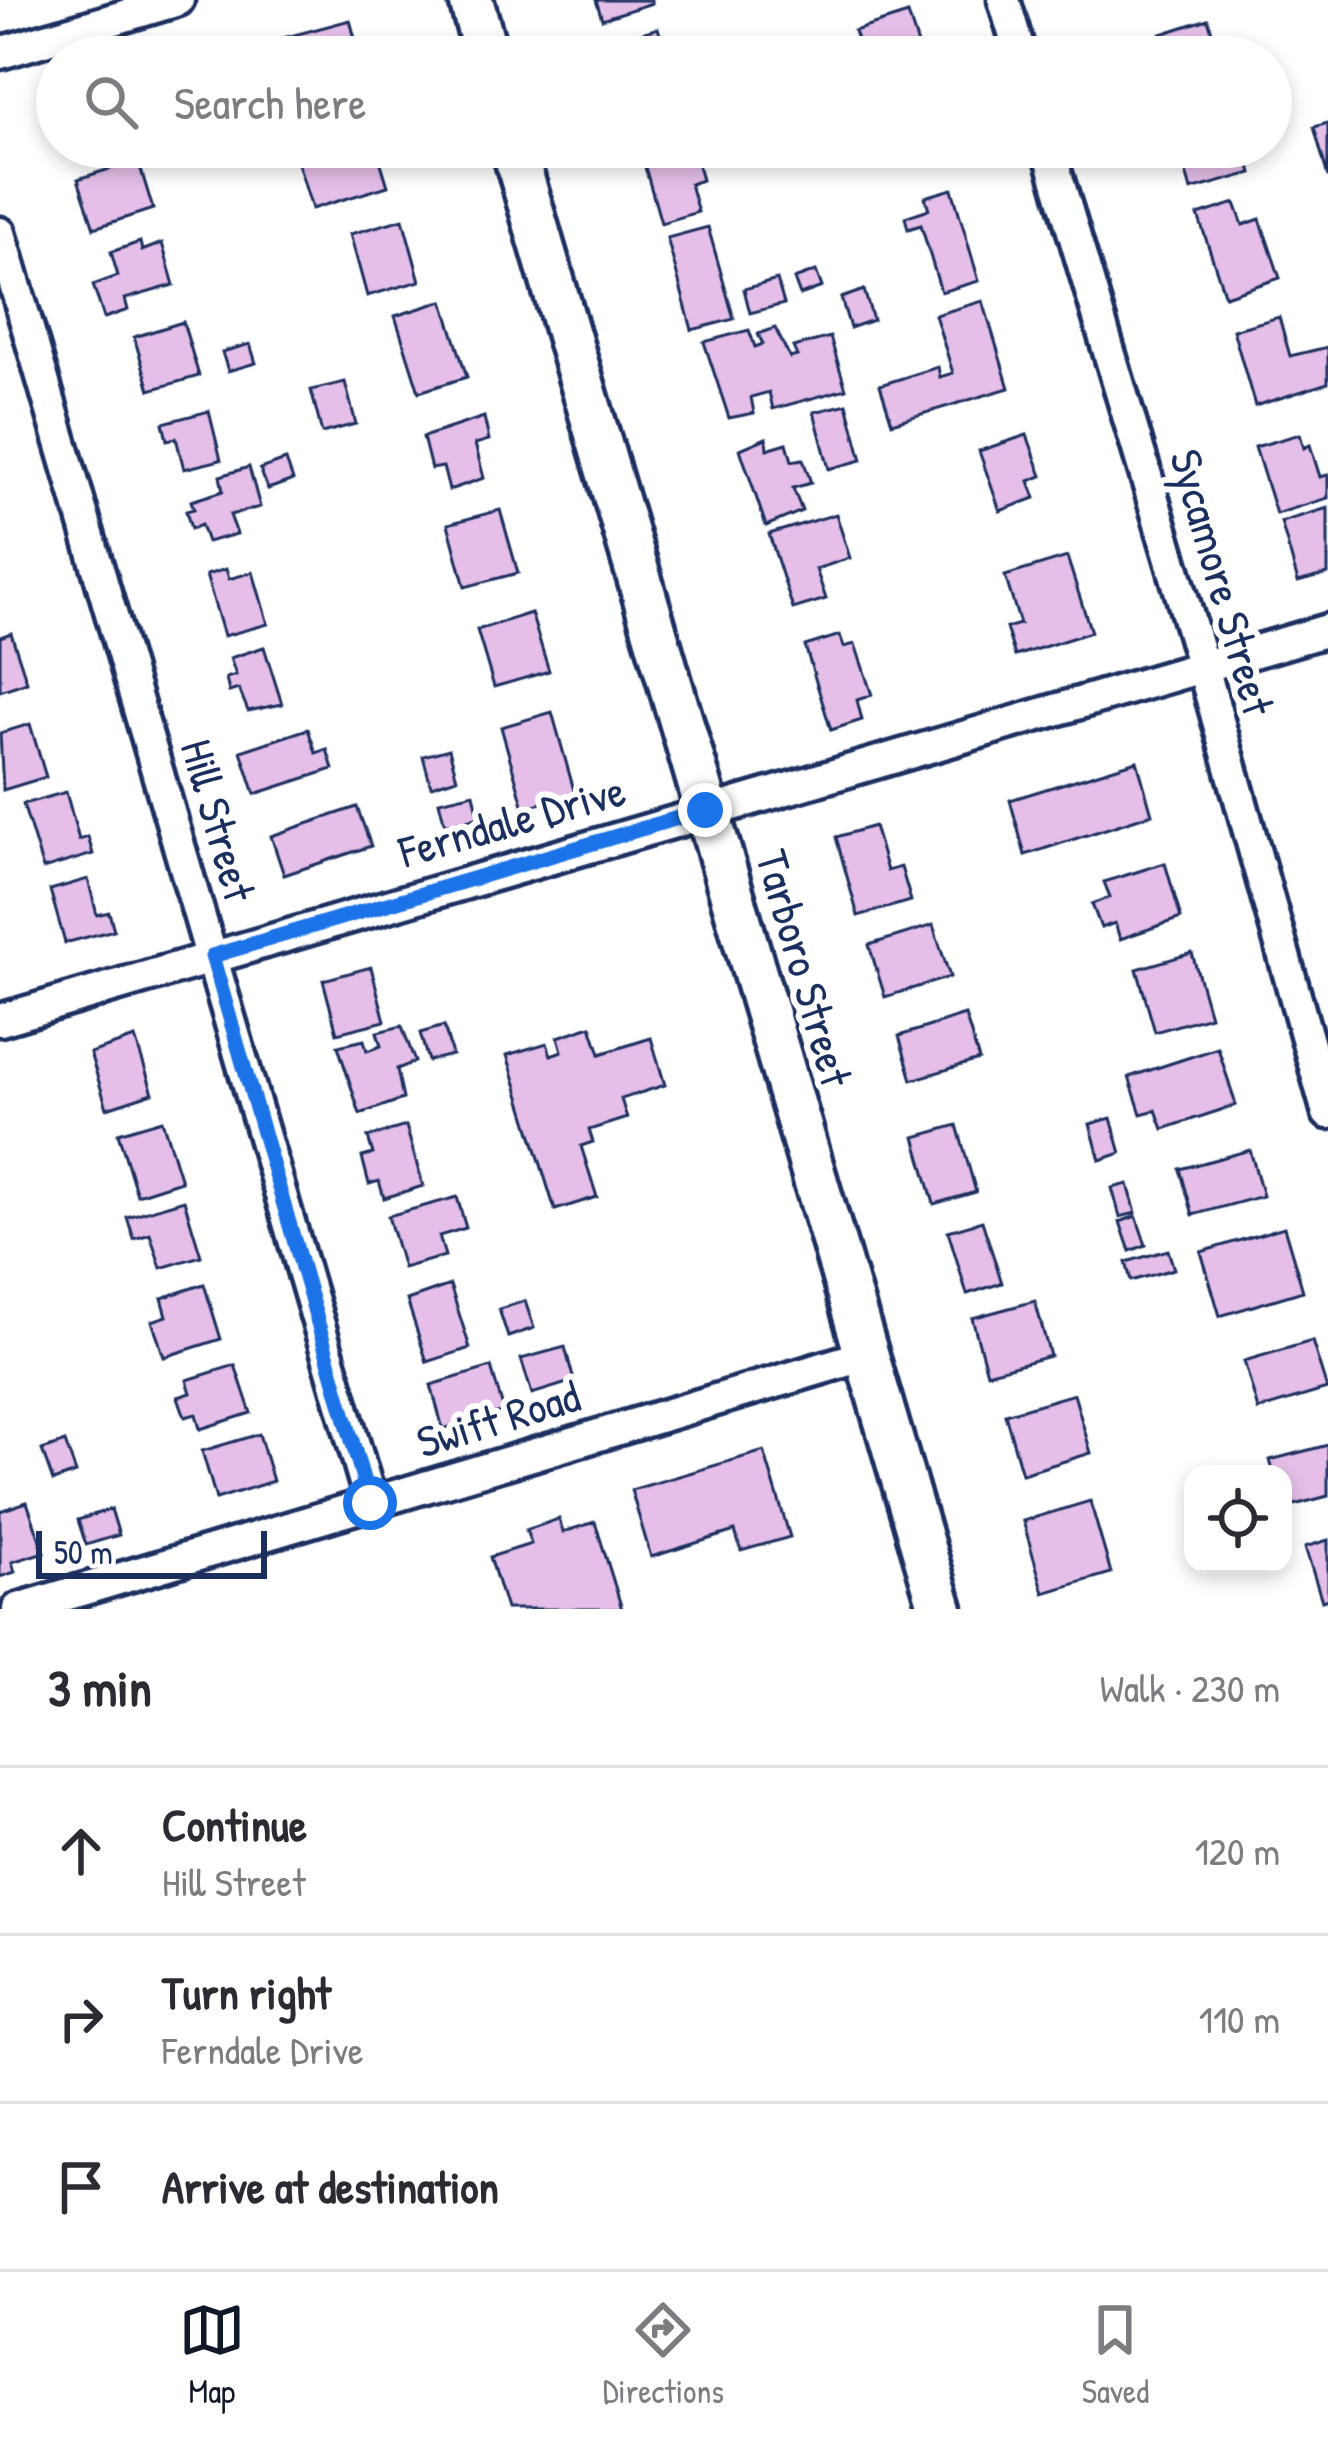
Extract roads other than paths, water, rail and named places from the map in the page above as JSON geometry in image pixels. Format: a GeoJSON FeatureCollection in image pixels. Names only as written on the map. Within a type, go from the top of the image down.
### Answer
{"type":"FeatureCollection","features":[{"type":"Feature","properties":{"kind":"street"},"geometry":{"type":"LineString","coordinates":[[55,36],[178,0]]}},
{"type":"Feature","properties":{"kind":"street"},"geometry":{"type":"LineString","coordinates":[[471,0],[481,36]]}},
{"type":"Feature","properties":{"kind":"street"},"geometry":{"type":"LineString","coordinates":[[1004,0],[1015,36]]}},
{"type":"Feature","properties":{"kind":"street"},"geometry":{"type":"LineString","coordinates":[[0,52],[36,41]]}},
{"type":"Feature","properties":{"kind":"street","name":"Tarboro Street"},"geometry":{"type":"LineString","coordinates":[[519,168],[941,1609]]}},
{"type":"Feature","properties":{"kind":"street","name":"Sycamore Street"},"geometry":{"type":"LineString","coordinates":[[1054,168],[1203,668],[1328,1112]]}},
{"type":"Feature","properties":{"kind":"street","name":"Hill Street"},"geometry":{"type":"LineString","coordinates":[[0,233],[370,1503]]}},
{"type":"Feature","properties":{"kind":"street","name":"Ferndale Drive"},"geometry":{"type":"LineString","coordinates":[[0,1020],[1328,630]]}},
{"type":"Feature","properties":{"kind":"street","name":"Swift Road"},"geometry":{"type":"LineString","coordinates":[[18,1609],[866,1355]]}}]}
